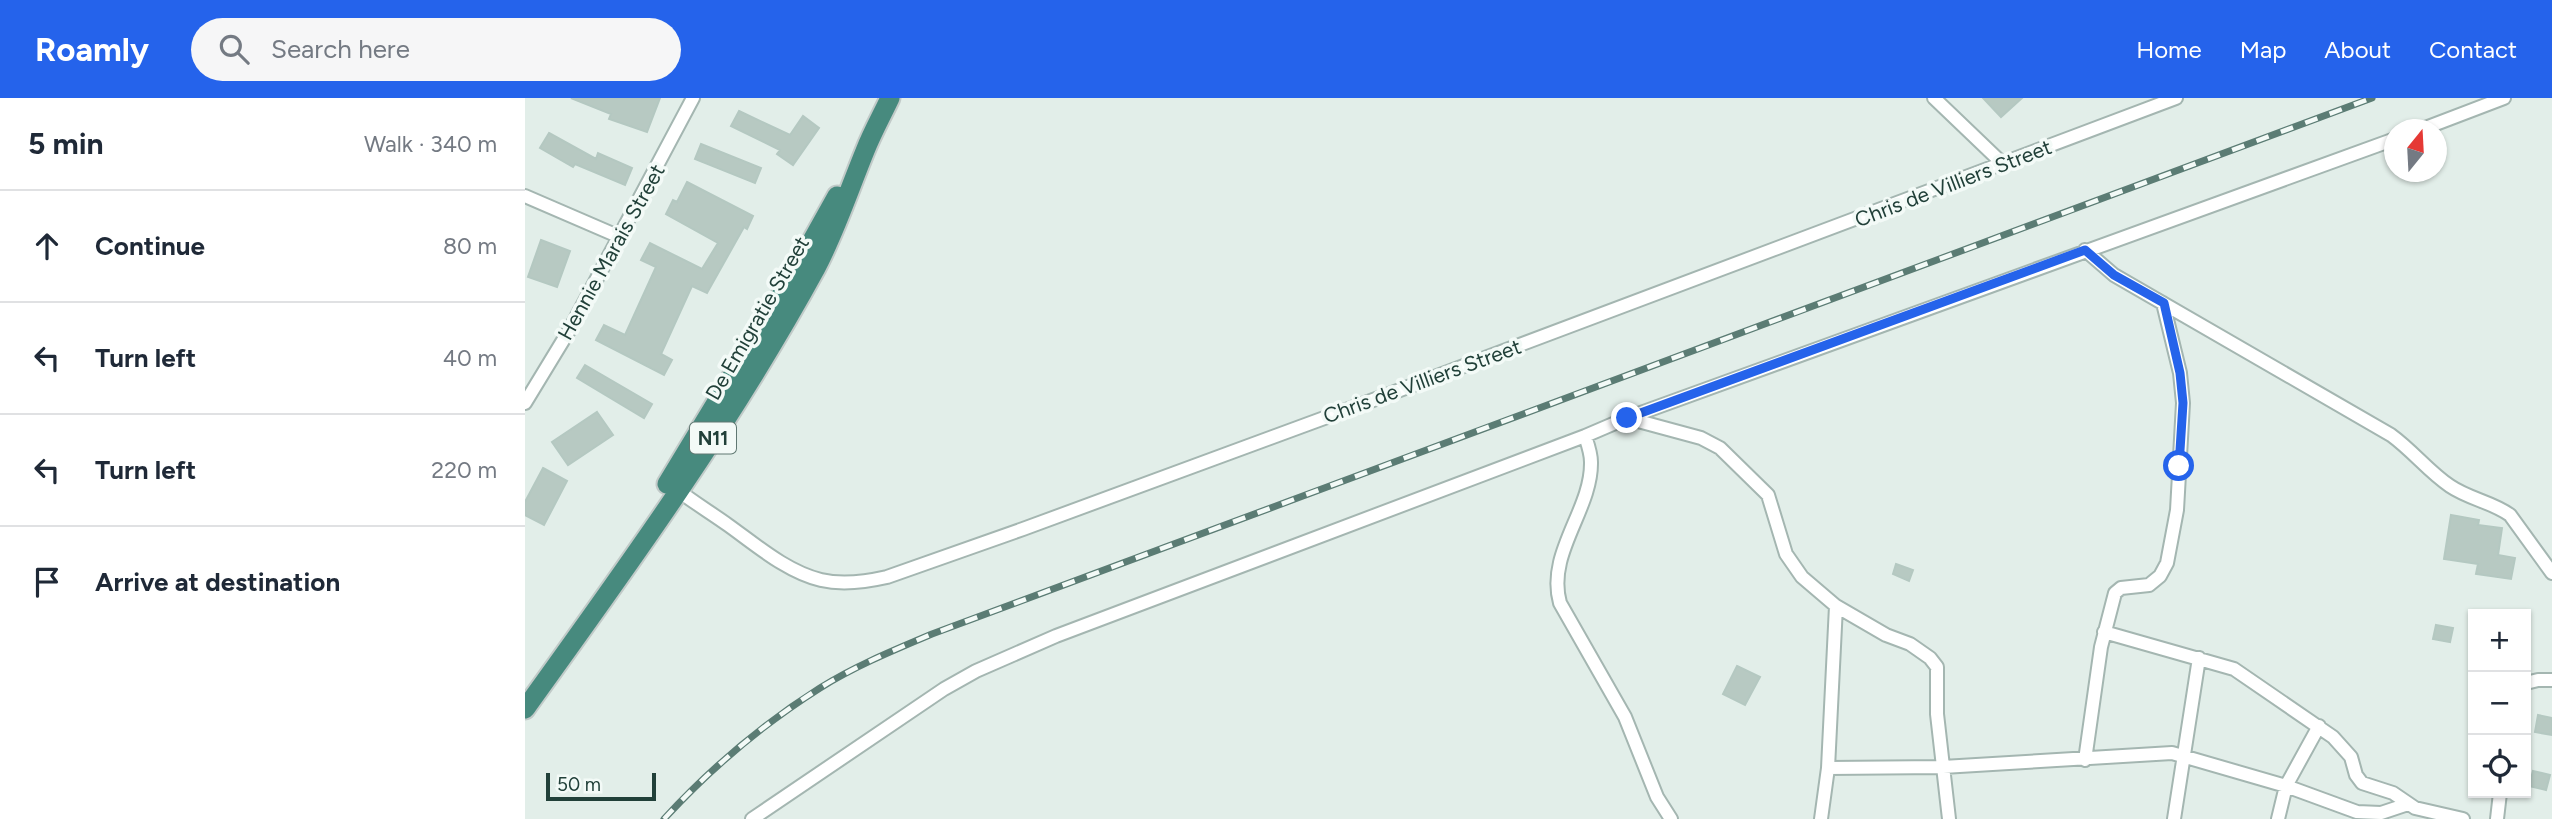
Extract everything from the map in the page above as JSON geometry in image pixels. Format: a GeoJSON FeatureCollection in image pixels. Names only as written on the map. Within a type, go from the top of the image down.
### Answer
{"type":"FeatureCollection","features":[{"type":"Feature","properties":{"kind":"highway","name":"De Emigratie Street"},"geometry":{"type":"LineString","coordinates":[[525,709],[673,487],[866,148],[890,98]]}},
{"type":"Feature","properties":{"kind":"highway","name":"De Emigratie Street"},"geometry":{"type":"LineString","coordinates":[[525,688],[673,487]]}},
{"type":"Feature","properties":{"kind":"street","name":"Hennie Marais Street"},"geometry":{"type":"LineString","coordinates":[[525,403],[570,329],[693,98]]}},
{"type":"Feature","properties":{"kind":"street"},"geometry":{"type":"LineString","coordinates":[[1934,98],[2003,164]]}},
{"type":"Feature","properties":{"kind":"street","name":"Chris de Villiers Street"},"geometry":{"type":"LineString","coordinates":[[673,487],[759,548],[803,574],[837,583],[887,577],[1049,520],[2176,98]]}},
{"type":"Feature","properties":{"kind":"street"},"geometry":{"type":"LineString","coordinates":[[2447,120],[2504,98]]}},
{"type":"Feature","properties":{"kind":"street"},"geometry":{"type":"LineString","coordinates":[[752,819],[944,689],[977,671],[1056,636],[1627,418],[2384,143]]}},
{"type":"Feature","properties":{"kind":"street"},"geometry":{"type":"LineString","coordinates":[[525,196],[620,237]]}},
{"type":"Feature","properties":{"kind":"street"},"geometry":{"type":"LineString","coordinates":[[2085,250],[2114,275],[2391,435],[2448,485],[2502,509],[2510,515],[2552,573]]}},
{"type":"Feature","properties":{"kind":"street"},"geometry":{"type":"LineString","coordinates":[[2085,760],[2104,632],[2116,590],[2144,587],[2157,580],[2165,568],[2170,552],[2177,510],[2183,403],[2178,361],[2164,303]]}},
{"type":"Feature","properties":{"kind":"street"},"geometry":{"type":"LineString","coordinates":[[1627,418],[1701,438],[1720,448],[1768,495],[1786,554],[1802,578],[1836,606],[1886,635],[1910,644],[1930,658],[1937,667],[1937,714],[1949,819]]}},
{"type":"Feature","properties":{"kind":"street"},"geometry":{"type":"LineString","coordinates":[[1585,436],[1590,453],[1589,476],[1562,555],[1557,583],[1560,603],[1625,717],[1657,797],[1671,819]]}},
{"type":"Feature","properties":{"kind":"street"},"geometry":{"type":"LineString","coordinates":[[1822,819],[1828,768],[1836,606]]}},
{"type":"Feature","properties":{"kind":"street"},"geometry":{"type":"LineString","coordinates":[[2104,632],[2199,658],[2242,674],[2319,726],[2347,751],[2362,783],[2392,793],[2410,810]]}},
{"type":"Feature","properties":{"kind":"street"},"geometry":{"type":"LineString","coordinates":[[2174,819],[2199,658]]}},
{"type":"Feature","properties":{"kind":"street"},"geometry":{"type":"LineString","coordinates":[[2531,682],[2552,680]]}},
{"type":"Feature","properties":{"kind":"street"},"geometry":{"type":"LineString","coordinates":[[2278,819],[2286,786],[2319,726]]}},
{"type":"Feature","properties":{"kind":"street"},"geometry":{"type":"LineString","coordinates":[[1828,768],[1943,767],[2085,760],[2161,753],[2183,756],[2286,786],[2357,812],[2410,810],[2463,819]]}},
{"type":"Feature","properties":{"kind":"street"},"geometry":{"type":"LineString","coordinates":[[2497,819],[2499,798]]}},
{"type":"Feature","properties":{"kind":"building"},"geometry":{"type":"Polygon","coordinates":[[[571,98],[660,98],[647,132],[609,119],[611,114],[571,98]]]}},
{"type":"Feature","properties":{"kind":"building"},"geometry":{"type":"Polygon","coordinates":[[[1983,98],[2022,98],[2001,117],[1983,98]]]}},
{"type":"Feature","properties":{"kind":"building"},"geometry":{"type":"Polygon","coordinates":[[[739,111],[790,135],[803,116],[819,128],[793,165],[777,154],[780,150],[731,126],[739,111]]]}},
{"type":"Feature","properties":{"kind":"building"},"geometry":{"type":"Polygon","coordinates":[[[549,133],[596,159],[598,153],[632,168],[625,185],[575,164],[573,167],[540,148],[549,133]]]}},
{"type":"Feature","properties":{"kind":"building"},"geometry":{"type":"Polygon","coordinates":[[[701,144],[761,168],[755,183],[695,159],[701,144]]]}},
{"type":"Feature","properties":{"kind":"building"},"geometry":{"type":"Polygon","coordinates":[[[687,182],[753,216],[707,293],[692,286],[661,354],[672,360],[664,375],[596,340],[604,325],[625,335],[656,267],[641,260],[650,243],[702,269],[718,243],[666,214],[673,200],[677,202],[687,182]]]}},
{"type":"Feature","properties":{"kind":"building"},"geometry":{"type":"Polygon","coordinates":[[[541,240],[570,251],[557,287],[528,277],[541,240]]]}},
{"type":"Feature","properties":{"kind":"building"},"geometry":{"type":"Polygon","coordinates":[[[585,365],[652,404],[644,418],[577,378],[585,365]]]}},
{"type":"Feature","properties":{"kind":"building"},"geometry":{"type":"Polygon","coordinates":[[[597,412],[613,435],[568,465],[552,442],[597,412]]]}},
{"type":"Feature","properties":{"kind":"building"},"geometry":{"type":"Polygon","coordinates":[[[543,468],[567,481],[544,525],[525,515],[525,502],[543,468]]]}},
{"type":"Feature","properties":{"kind":"building"},"geometry":{"type":"Polygon","coordinates":[[[2451,515],[2479,520],[2478,525],[2502,528],[2498,555],[2515,558],[2511,579],[2476,574],[2478,564],[2444,559],[2451,515]]]}},
{"type":"Feature","properties":{"kind":"building"},"geometry":{"type":"Polygon","coordinates":[[[1896,564],[1913,570],[1909,581],[1893,574],[1896,564]]]}},
{"type":"Feature","properties":{"kind":"building"},"geometry":{"type":"Polygon","coordinates":[[[2436,625],[2453,628],[2450,642],[2433,639],[2436,625]]]}},
{"type":"Feature","properties":{"kind":"building"},"geometry":{"type":"Polygon","coordinates":[[[1737,666],[1760,677],[1745,705],[1723,694],[1737,666]]]}},
{"type":"Feature","properties":{"kind":"building"},"geometry":{"type":"Polygon","coordinates":[[[2538,715],[2552,718],[2552,735],[2535,732],[2538,715]]]}},
{"type":"Feature","properties":{"kind":"building"},"geometry":{"type":"Polygon","coordinates":[[[2533,771],[2550,775],[2546,790],[2531,786],[2533,771]]]}},
{"type":"Feature","properties":{"kind":"railway"},"geometry":{"type":"LineString","coordinates":[[664,819],[738,748],[799,702],[847,673],[932,634],[2372,98]]}},
{"type":"Feature","properties":{"kind":"route"},"geometry":{"type":"LineString","coordinates":[[1627,418],[2085,250],[2114,275],[2164,303],[2180,373],[2183,403],[2179,466]]}}]}
